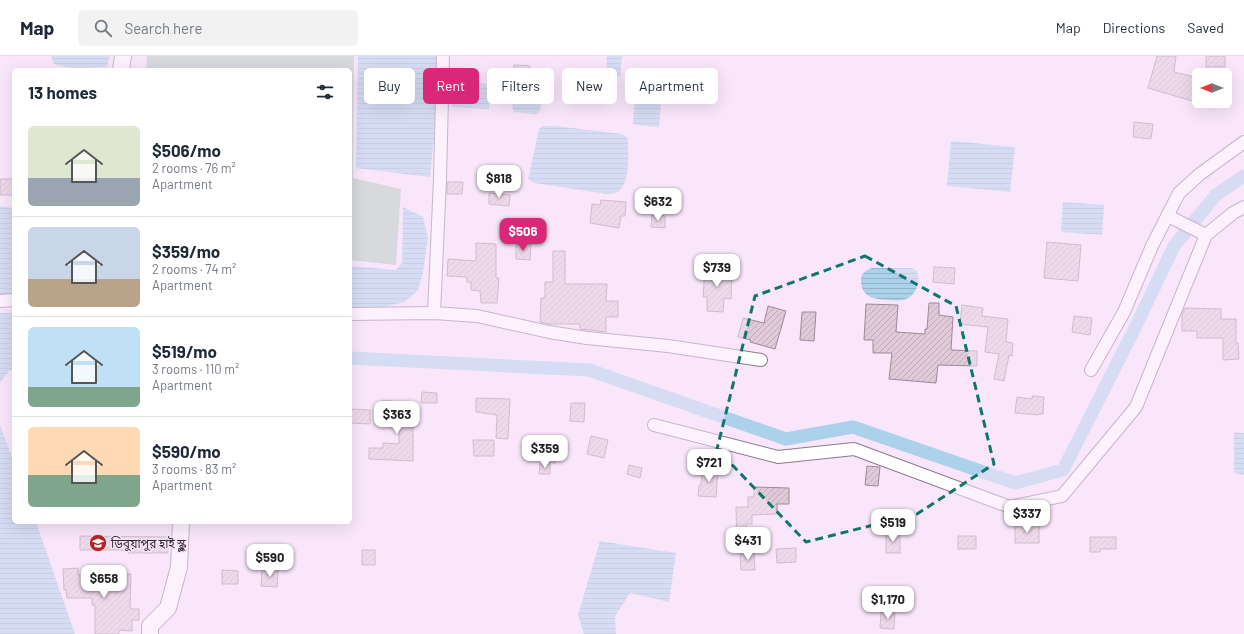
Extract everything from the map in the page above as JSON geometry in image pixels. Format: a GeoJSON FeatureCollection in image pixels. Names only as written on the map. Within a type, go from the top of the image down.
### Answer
{"type":"FeatureCollection","features":[{"type":"Feature","properties":{"kind":"street"},"geometry":{"type":"LineString","coordinates":[[121,68],[123,56]]}},
{"type":"Feature","properties":{"kind":"street"},"geometry":{"type":"LineString","coordinates":[[434,313],[440,179],[443,56]]}},
{"type":"Feature","properties":{"kind":"street"},"geometry":{"type":"LineString","coordinates":[[1091,370],[1124,312],[1152,246],[1179,193],[1200,174],[1244,142]]}},
{"type":"Feature","properties":{"kind":"street"},"geometry":{"type":"LineString","coordinates":[[654,425],[778,457],[854,449],[1010,507],[1062,496],[1136,407],[1206,234],[1233,213],[1244,207]]}},
{"type":"Feature","properties":{"kind":"street"},"geometry":{"type":"LineString","coordinates":[[1168,216],[1206,234]]}},
{"type":"Feature","properties":{"kind":"street"},"geometry":{"type":"LineString","coordinates":[[0,301],[12,300]]}},
{"type":"Feature","properties":{"kind":"street"},"geometry":{"type":"LineString","coordinates":[[352,314],[434,313],[477,316],[549,332],[668,346],[761,360]]}},
{"type":"Feature","properties":{"kind":"street"},"geometry":{"type":"LineString","coordinates":[[150,634],[150,626],[168,608],[179,567],[181,524]]}},
{"type":"Feature","properties":{"kind":"highlighted area"},"geometry":{"type":"Polygon","coordinates":[[[865,256],[956,306],[994,464],[917,514],[806,542],[717,449],[755,296],[865,256]]]}},
{"type":"Feature","properties":{"kind":"green space"},"geometry":{"type":"Polygon","coordinates":[[[147,56],[354,56],[353,178],[401,189],[396,265],[352,260],[352,68],[146,68],[147,56]]]}},
{"type":"Feature","properties":{"kind":"water"},"geometry":{"type":"Polygon","coordinates":[[[51,56],[110,56],[107,67],[80,68],[59,66],[53,63],[51,56]]]}},
{"type":"Feature","properties":{"kind":"water"},"geometry":{"type":"Polygon","coordinates":[[[358,56],[438,56],[438,68],[423,68],[423,104],[437,104],[430,177],[356,168],[358,56]]]}},
{"type":"Feature","properties":{"kind":"water"},"geometry":{"type":"Polygon","coordinates":[[[607,56],[622,56],[620,77],[617,77],[617,68],[606,68],[607,56]]]}},
{"type":"Feature","properties":{"kind":"water"},"geometry":{"type":"Polygon","coordinates":[[[479,83],[487,84],[487,104],[489,104],[489,109],[452,107],[452,104],[479,104],[479,83]]]}},
{"type":"Feature","properties":{"kind":"water"},"geometry":{"type":"Polygon","coordinates":[[[512,104],[541,104],[540,111],[536,114],[514,112],[512,104]]]}},
{"type":"Feature","properties":{"kind":"water"},"geometry":{"type":"Polygon","coordinates":[[[634,104],[661,104],[659,127],[633,124],[634,104]]]}},
{"type":"Feature","properties":{"kind":"water"},"geometry":{"type":"Polygon","coordinates":[[[542,126],[556,126],[622,134],[626,136],[628,139],[628,166],[623,186],[618,192],[607,194],[534,183],[528,179],[539,129],[542,126]]]}},
{"type":"Feature","properties":{"kind":"water"},"geometry":{"type":"Polygon","coordinates":[[[951,141],[1015,147],[1010,192],[947,186],[951,141]]]}},
{"type":"Feature","properties":{"kind":"water"},"geometry":{"type":"Polygon","coordinates":[[[1063,202],[1104,205],[1102,235],[1061,232],[1063,202]]]}},
{"type":"Feature","properties":{"kind":"water"},"geometry":{"type":"Polygon","coordinates":[[[0,206],[12,208],[12,295],[0,297],[0,206]]]}},
{"type":"Feature","properties":{"kind":"water"},"geometry":{"type":"Polygon","coordinates":[[[403,207],[423,217],[428,237],[423,273],[418,290],[405,302],[369,310],[352,310],[352,266],[396,270],[402,263],[403,207]]]}},
{"type":"Feature","properties":{"kind":"water"},"geometry":{"type":"Polygon","coordinates":[[[872,268],[912,268],[917,271],[918,284],[911,296],[903,300],[882,300],[873,298],[866,294],[863,290],[861,280],[864,272],[872,268]]]}},
{"type":"Feature","properties":{"kind":"water"},"geometry":{"type":"Polygon","coordinates":[[[0,313],[12,313],[12,370],[9,371],[0,383],[0,313]]]}},
{"type":"Feature","properties":{"kind":"water"},"geometry":{"type":"Polygon","coordinates":[[[0,425],[12,457],[12,524],[37,524],[75,634],[0,634],[0,425]]]}},
{"type":"Feature","properties":{"kind":"water"},"geometry":{"type":"Polygon","coordinates":[[[1234,432],[1244,433],[1244,475],[1234,473],[1234,432]]]}},
{"type":"Feature","properties":{"kind":"water"},"geometry":{"type":"Polygon","coordinates":[[[600,541],[676,553],[669,602],[630,593],[615,616],[616,634],[584,634],[578,615],[600,541]]]}},
{"type":"Feature","properties":{"kind":"building"},"geometry":{"type":"Polygon","coordinates":[[[1157,56],[1176,56],[1174,72],[1192,76],[1192,101],[1148,88],[1157,56]]]}},
{"type":"Feature","properties":{"kind":"building"},"geometry":{"type":"Polygon","coordinates":[[[1206,56],[1225,56],[1225,67],[1206,67],[1206,56]]]}},
{"type":"Feature","properties":{"kind":"building"},"geometry":{"type":"Polygon","coordinates":[[[514,65],[530,66],[530,68],[514,68],[514,65]]]}},
{"type":"Feature","properties":{"kind":"building"},"geometry":{"type":"Polygon","coordinates":[[[1134,122],[1153,124],[1151,139],[1133,137],[1134,122]]]}},
{"type":"Feature","properties":{"kind":"building"},"geometry":{"type":"Polygon","coordinates":[[[0,179],[12,179],[12,195],[0,195],[0,179]]]}},
{"type":"Feature","properties":{"kind":"building"},"geometry":{"type":"Polygon","coordinates":[[[447,182],[463,182],[462,194],[447,194],[447,182]]]}},
{"type":"Feature","properties":{"kind":"building"},"geometry":{"type":"Polygon","coordinates":[[[489,193],[510,195],[509,206],[489,204],[489,193]]]}},
{"type":"Feature","properties":{"kind":"building"},"geometry":{"type":"Polygon","coordinates":[[[601,200],[626,202],[625,216],[621,216],[619,228],[590,223],[592,204],[600,205],[601,200]]]}},
{"type":"Feature","properties":{"kind":"building"},"geometry":{"type":"Polygon","coordinates":[[[652,215],[665,216],[665,228],[651,227],[652,215]]]}},
{"type":"Feature","properties":{"kind":"building"},"geometry":{"type":"Polygon","coordinates":[[[1047,242],[1081,245],[1078,281],[1044,278],[1047,242]]]}},
{"type":"Feature","properties":{"kind":"building"},"geometry":{"type":"Polygon","coordinates":[[[476,243],[496,244],[496,278],[499,278],[497,303],[481,303],[480,291],[471,290],[471,282],[467,282],[467,277],[447,276],[448,259],[476,261],[476,243]]]}},
{"type":"Feature","properties":{"kind":"building"},"geometry":{"type":"Polygon","coordinates":[[[516,244],[531,244],[530,260],[516,259],[516,244]]]}},
{"type":"Feature","properties":{"kind":"building"},"geometry":{"type":"Polygon","coordinates":[[[553,251],[565,251],[565,284],[607,284],[606,301],[618,301],[618,317],[606,317],[606,332],[580,329],[580,324],[550,324],[540,322],[541,298],[545,298],[545,282],[553,282],[553,251]]]}},
{"type":"Feature","properties":{"kind":"building"},"geometry":{"type":"Polygon","coordinates":[[[934,267],[955,268],[954,284],[933,282],[934,267]]]}},
{"type":"Feature","properties":{"kind":"building"},"geometry":{"type":"Polygon","coordinates":[[[705,268],[732,270],[731,299],[724,298],[723,312],[707,311],[707,297],[703,297],[705,268]]]}},
{"type":"Feature","properties":{"kind":"building"},"geometry":{"type":"Polygon","coordinates":[[[929,303],[939,303],[939,315],[953,317],[951,350],[977,351],[977,366],[938,365],[936,383],[889,379],[892,353],[873,353],[873,340],[864,340],[866,304],[898,305],[896,332],[925,334],[925,329],[927,329],[929,303]]]}},
{"type":"Feature","properties":{"kind":"building"},"geometry":{"type":"Polygon","coordinates":[[[962,305],[983,308],[982,316],[1008,319],[1006,342],[1013,343],[1012,356],[1009,355],[1004,381],[994,379],[999,354],[985,352],[988,327],[960,324],[962,305]]]}},
{"type":"Feature","properties":{"kind":"building"},"geometry":{"type":"Polygon","coordinates":[[[768,306],[786,311],[775,349],[738,337],[743,318],[764,323],[768,306]]]}},
{"type":"Feature","properties":{"kind":"building"},"geometry":{"type":"Polygon","coordinates":[[[1185,308],[1221,309],[1221,319],[1236,319],[1236,343],[1238,343],[1239,359],[1223,360],[1223,338],[1197,338],[1197,331],[1182,331],[1182,314],[1185,308]]]}},
{"type":"Feature","properties":{"kind":"building"},"geometry":{"type":"Polygon","coordinates":[[[802,312],[816,312],[814,341],[800,340],[802,312]]]}},
{"type":"Feature","properties":{"kind":"building"},"geometry":{"type":"Polygon","coordinates":[[[1074,316],[1092,318],[1090,335],[1072,332],[1074,316]]]}},
{"type":"Feature","properties":{"kind":"building"},"geometry":{"type":"Polygon","coordinates":[[[422,392],[437,393],[437,403],[421,403],[422,392]]]}},
{"type":"Feature","properties":{"kind":"building"},"geometry":{"type":"Polygon","coordinates":[[[1032,396],[1044,397],[1043,414],[1015,413],[1017,397],[1032,399],[1032,396]]]}},
{"type":"Feature","properties":{"kind":"building"},"geometry":{"type":"Polygon","coordinates":[[[476,398],[510,399],[508,439],[496,438],[497,415],[476,412],[476,398]]]}},
{"type":"Feature","properties":{"kind":"building"},"geometry":{"type":"Polygon","coordinates":[[[381,401],[391,401],[391,403],[411,403],[410,422],[413,422],[413,461],[369,459],[369,448],[383,448],[383,443],[399,444],[399,415],[381,415],[381,401]]]}},
{"type":"Feature","properties":{"kind":"building"},"geometry":{"type":"Polygon","coordinates":[[[571,403],[585,403],[584,422],[570,421],[571,403]]]}},
{"type":"Feature","properties":{"kind":"building"},"geometry":{"type":"Polygon","coordinates":[[[352,409],[370,410],[370,424],[352,423],[352,409]]]}},
{"type":"Feature","properties":{"kind":"building"},"geometry":{"type":"Polygon","coordinates":[[[591,436],[608,440],[604,458],[587,454],[591,436]]]}},
{"type":"Feature","properties":{"kind":"building"},"geometry":{"type":"Polygon","coordinates":[[[473,440],[494,440],[494,456],[474,456],[473,440]]]}},
{"type":"Feature","properties":{"kind":"building"},"geometry":{"type":"Polygon","coordinates":[[[544,444],[556,444],[555,463],[543,462],[544,444]]]}},
{"type":"Feature","properties":{"kind":"building"},"geometry":{"type":"Polygon","coordinates":[[[540,464],[550,464],[550,474],[539,474],[540,464]]]}},
{"type":"Feature","properties":{"kind":"building"},"geometry":{"type":"Polygon","coordinates":[[[629,465],[642,468],[640,478],[627,474],[629,465]]]}},
{"type":"Feature","properties":{"kind":"building"},"geometry":{"type":"Polygon","coordinates":[[[867,466],[880,467],[878,486],[865,485],[867,466]]]}},
{"type":"Feature","properties":{"kind":"building"},"geometry":{"type":"Polygon","coordinates":[[[702,469],[718,470],[716,497],[698,496],[699,485],[701,485],[702,469]]]}},
{"type":"Feature","properties":{"kind":"building"},"geometry":{"type":"Polygon","coordinates":[[[754,487],[789,488],[789,504],[777,504],[777,514],[752,515],[752,524],[746,524],[746,548],[737,548],[736,507],[748,507],[748,497],[754,497],[754,487]]]}},
{"type":"Feature","properties":{"kind":"building"},"geometry":{"type":"Polygon","coordinates":[[[1039,524],[1039,543],[1015,543],[1015,525],[1039,524]]]}},
{"type":"Feature","properties":{"kind":"building"},"geometry":{"type":"Polygon","coordinates":[[[886,533],[900,533],[900,553],[886,553],[886,533]]]}},
{"type":"Feature","properties":{"kind":"building"},"geometry":{"type":"Polygon","coordinates":[[[80,536],[168,537],[168,553],[128,553],[128,550],[80,550],[80,536]]]}},
{"type":"Feature","properties":{"kind":"building"},"geometry":{"type":"Polygon","coordinates":[[[958,536],[976,536],[976,549],[958,549],[958,536]]]}},
{"type":"Feature","properties":{"kind":"building"},"geometry":{"type":"Polygon","coordinates":[[[1090,537],[1116,537],[1116,549],[1100,549],[1100,552],[1090,552],[1090,537]]]}},
{"type":"Feature","properties":{"kind":"building"},"geometry":{"type":"Polygon","coordinates":[[[796,548],[796,562],[777,563],[776,549],[796,548]]]}},
{"type":"Feature","properties":{"kind":"building"},"geometry":{"type":"Polygon","coordinates":[[[362,550],[375,550],[375,565],[362,565],[362,550]]]}},
{"type":"Feature","properties":{"kind":"building"},"geometry":{"type":"Polygon","coordinates":[[[754,551],[755,570],[741,570],[740,552],[754,551]]]}},
{"type":"Feature","properties":{"kind":"building"},"geometry":{"type":"Polygon","coordinates":[[[78,568],[78,575],[131,574],[130,609],[139,609],[139,620],[132,620],[132,631],[119,630],[119,634],[95,634],[95,605],[92,605],[92,598],[67,598],[66,590],[64,590],[63,569],[78,568]]]}},
{"type":"Feature","properties":{"kind":"building"},"geometry":{"type":"Polygon","coordinates":[[[262,568],[278,569],[277,587],[261,586],[262,568]]]}},
{"type":"Feature","properties":{"kind":"building"},"geometry":{"type":"Polygon","coordinates":[[[222,570],[238,571],[238,584],[222,584],[222,570]]]}},
{"type":"Feature","properties":{"kind":"building"},"geometry":{"type":"Polygon","coordinates":[[[881,612],[895,613],[894,629],[880,628],[881,612]]]}},
{"type":"Feature","properties":{"kind":"waterway"},"geometry":{"type":"LineString","coordinates":[[352,358],[589,370],[786,439],[853,427],[1015,483],[1063,470],[1134,330],[1174,246],[1216,195],[1244,176]]}},
{"type":"Feature","properties":{"kind":"place","name":"ডিবুয়াপুর হাই স্কুল"},"geometry":{"type":"Point","coordinates":[98,543]}}]}
